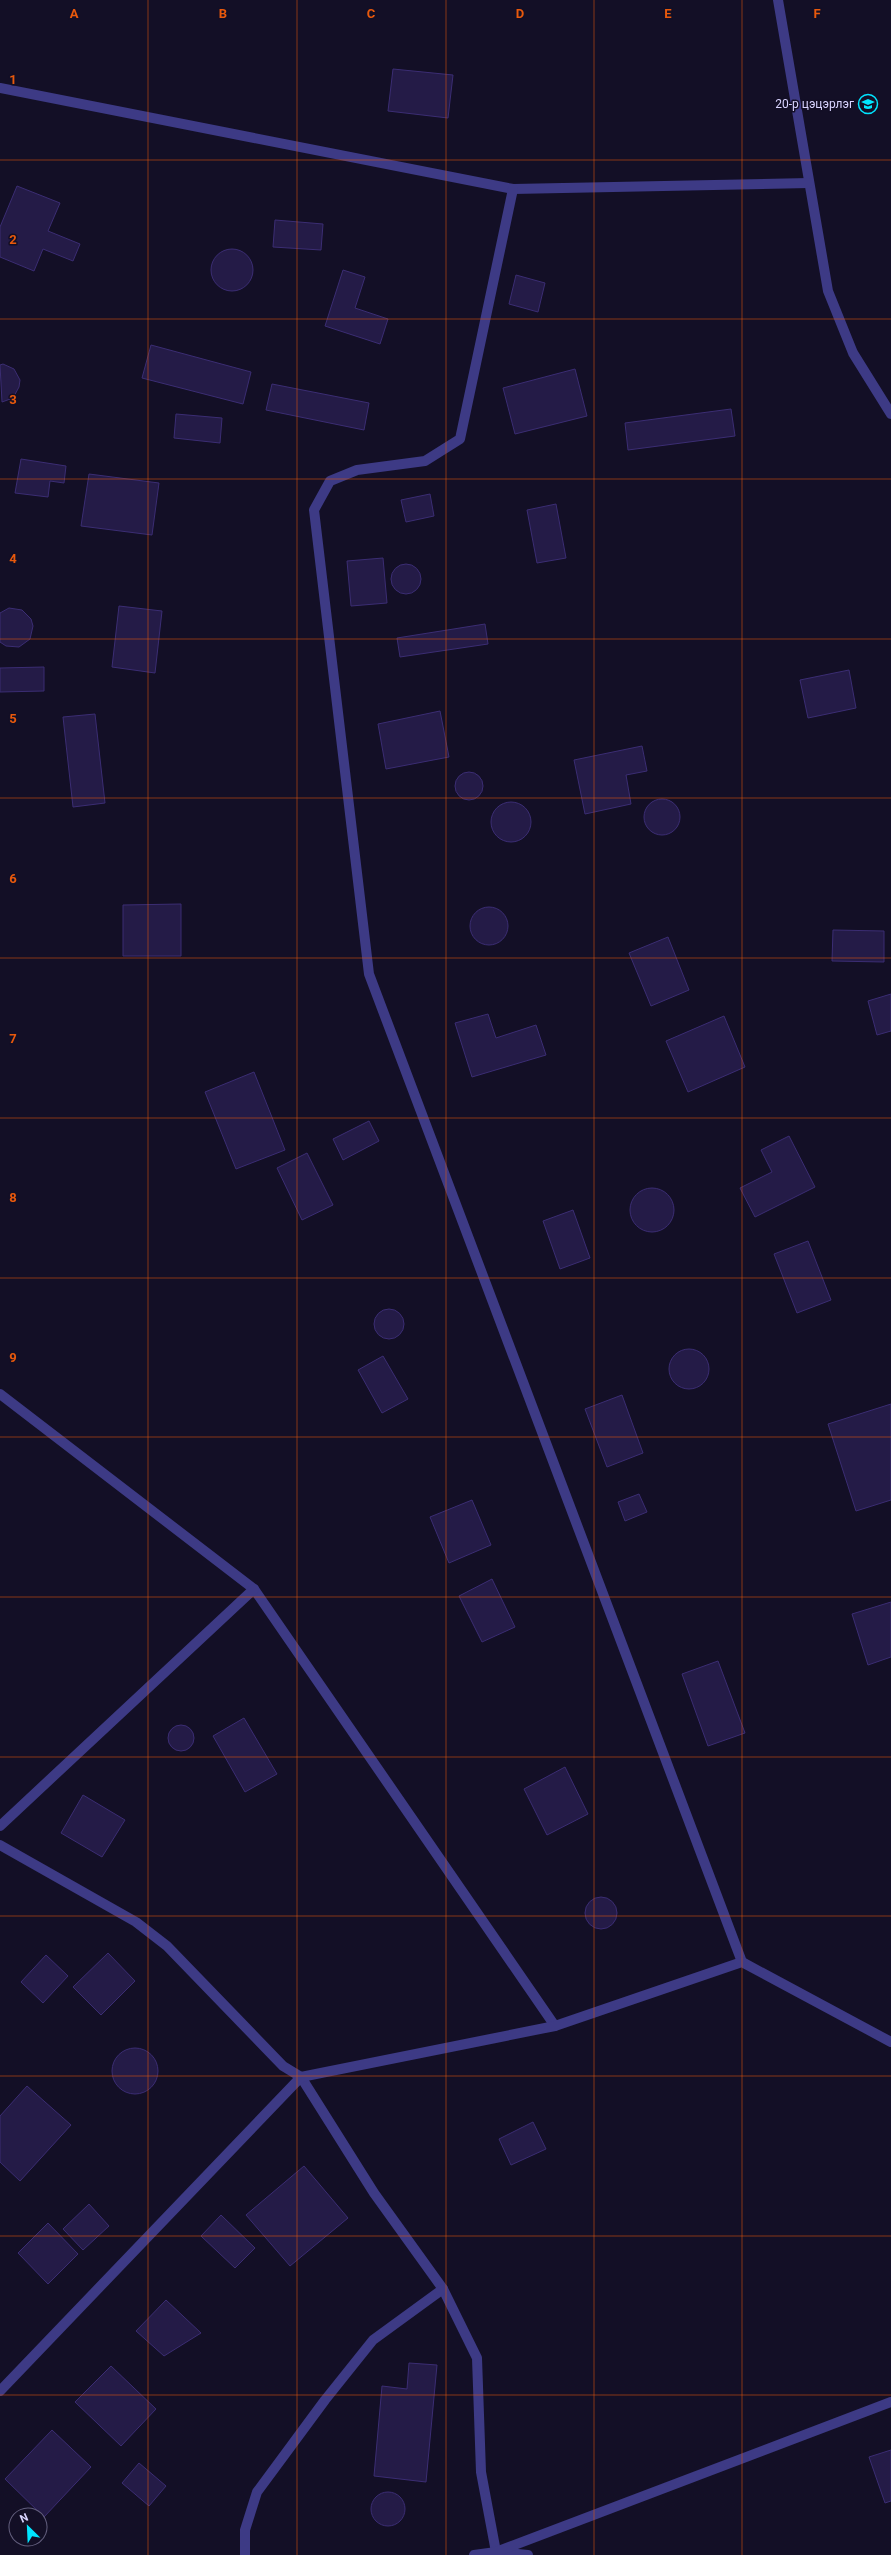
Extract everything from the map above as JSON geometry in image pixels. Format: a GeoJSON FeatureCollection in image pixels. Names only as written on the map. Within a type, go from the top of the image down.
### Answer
{"type":"FeatureCollection","features":[{"type":"Feature","properties":{"kind":"street"},"geometry":{"type":"LineString","coordinates":[[778,0],[828,291],[853,353],[891,414]]}},
{"type":"Feature","properties":{"kind":"street"},"geometry":{"type":"LineString","coordinates":[[0,88],[513,189],[809,183]]}},
{"type":"Feature","properties":{"kind":"street"},"geometry":{"type":"LineString","coordinates":[[513,189],[460,439],[425,461],[358,470],[330,481],[314,510],[369,974],[742,1962],[891,2042]]}},
{"type":"Feature","properties":{"kind":"street"},"geometry":{"type":"LineString","coordinates":[[0,1394],[254,1589],[555,2026]]}},
{"type":"Feature","properties":{"kind":"street"},"geometry":{"type":"LineString","coordinates":[[0,1826],[254,1589]]}},
{"type":"Feature","properties":{"kind":"street"},"geometry":{"type":"LineString","coordinates":[[0,1845],[136,1922],[167,1946],[283,2066],[301,2077],[374,2193],[443,2289],[477,2358],[481,2472],[496,2552]]}},
{"type":"Feature","properties":{"kind":"street"},"geometry":{"type":"LineString","coordinates":[[0,2390],[301,2077],[555,2026],[742,1962]]}},
{"type":"Feature","properties":{"kind":"street"},"geometry":{"type":"LineString","coordinates":[[245,2555],[245,2530],[257,2492],[325,2400],[373,2340],[443,2289]]}},
{"type":"Feature","properties":{"kind":"street"},"geometry":{"type":"LineString","coordinates":[[474,2555],[496,2552],[891,2402]]}},
{"type":"Feature","properties":{"kind":"street"},"geometry":{"type":"LineString","coordinates":[[496,2552],[528,2555]]}},
{"type":"Feature","properties":{"kind":"building"},"geometry":{"type":"Polygon","coordinates":[[[393,69],[453,75],[448,118],[388,111],[393,69]]]}},
{"type":"Feature","properties":{"kind":"building"},"geometry":{"type":"Polygon","coordinates":[[[17,186],[60,203],[48,231],[80,244],[73,261],[43,249],[34,271],[0,257],[0,227],[17,186]]]}},
{"type":"Feature","properties":{"kind":"building"},"geometry":{"type":"Polygon","coordinates":[[[275,220],[323,224],[321,250],[273,247],[275,220]]]}},
{"type":"Feature","properties":{"kind":"building"},"geometry":{"type":"Polygon","coordinates":[[[228,249],[236,249],[244,252],[250,258],[253,270],[250,282],[244,288],[236,291],[228,291],[220,288],[214,282],[211,274],[211,266],[214,258],[220,252],[228,249]]]}},
{"type":"Feature","properties":{"kind":"building"},"geometry":{"type":"Polygon","coordinates":[[[343,270],[365,277],[355,308],[388,319],[380,344],[325,326],[343,270]]]}},
{"type":"Feature","properties":{"kind":"building"},"geometry":{"type":"Polygon","coordinates":[[[516,275],[545,283],[538,312],[509,304],[516,275]]]}},
{"type":"Feature","properties":{"kind":"building"},"geometry":{"type":"Polygon","coordinates":[[[151,345],[251,372],[243,404],[142,378],[151,345]]]}},
{"type":"Feature","properties":{"kind":"building"},"geometry":{"type":"Polygon","coordinates":[[[3,364],[14,369],[20,380],[19,387],[13,398],[2,402],[0,365],[3,364]]]}},
{"type":"Feature","properties":{"kind":"building"},"geometry":{"type":"Polygon","coordinates":[[[575,369],[587,416],[515,434],[503,388],[575,369]]]}},
{"type":"Feature","properties":{"kind":"building"},"geometry":{"type":"Polygon","coordinates":[[[272,384],[369,403],[364,430],[266,410],[272,384]]]}},
{"type":"Feature","properties":{"kind":"building"},"geometry":{"type":"Polygon","coordinates":[[[731,409],[735,436],[628,450],[625,423],[731,409]]]}},
{"type":"Feature","properties":{"kind":"building"},"geometry":{"type":"Polygon","coordinates":[[[176,414],[222,418],[220,443],[174,438],[176,414]]]}},
{"type":"Feature","properties":{"kind":"building"},"geometry":{"type":"Polygon","coordinates":[[[21,459],[66,466],[64,483],[50,481],[48,497],[15,493],[21,459]]]}},
{"type":"Feature","properties":{"kind":"building"},"geometry":{"type":"Polygon","coordinates":[[[89,474],[159,483],[152,535],[81,526],[89,474]]]}},
{"type":"Feature","properties":{"kind":"building"},"geometry":{"type":"Polygon","coordinates":[[[430,494],[434,516],[406,522],[401,500],[430,494]]]}},
{"type":"Feature","properties":{"kind":"building"},"geometry":{"type":"Polygon","coordinates":[[[556,504],[566,558],[537,563],[527,510],[556,504]]]}},
{"type":"Feature","properties":{"kind":"building"},"geometry":{"type":"Polygon","coordinates":[[[383,558],[387,603],[351,606],[347,561],[383,558]]]}},
{"type":"Feature","properties":{"kind":"building"},"geometry":{"type":"Polygon","coordinates":[[[406,564],[412,565],[420,573],[420,585],[412,593],[406,594],[400,593],[392,585],[391,579],[392,573],[400,565],[406,564]]]}},
{"type":"Feature","properties":{"kind":"building"},"geometry":{"type":"Polygon","coordinates":[[[119,606],[162,611],[155,673],[112,667],[119,606]]]}},
{"type":"Feature","properties":{"kind":"building"},"geometry":{"type":"Polygon","coordinates":[[[9,608],[22,610],[31,619],[33,626],[30,639],[19,647],[6,646],[0,642],[0,613],[9,608]]]}},
{"type":"Feature","properties":{"kind":"building"},"geometry":{"type":"Polygon","coordinates":[[[485,624],[488,644],[400,657],[397,638],[485,624]]]}},
{"type":"Feature","properties":{"kind":"building"},"geometry":{"type":"Polygon","coordinates":[[[44,667],[44,691],[0,692],[0,668],[44,667]]]}},
{"type":"Feature","properties":{"kind":"building"},"geometry":{"type":"Polygon","coordinates":[[[849,670],[856,708],[808,718],[800,680],[849,670]]]}},
{"type":"Feature","properties":{"kind":"building"},"geometry":{"type":"Polygon","coordinates":[[[440,711],[449,757],[386,769],[378,724],[440,711]]]}},
{"type":"Feature","properties":{"kind":"building"},"geometry":{"type":"Polygon","coordinates":[[[95,714],[105,803],[73,807],[63,717],[95,714]]]}},
{"type":"Feature","properties":{"kind":"building"},"geometry":{"type":"Polygon","coordinates":[[[642,746],[647,771],[626,775],[631,804],[585,814],[574,760],[642,746]]]}},
{"type":"Feature","properties":{"kind":"building"},"geometry":{"type":"Polygon","coordinates":[[[469,772],[479,776],[483,786],[479,796],[469,800],[459,796],[455,786],[459,776],[469,772]]]}},
{"type":"Feature","properties":{"kind":"building"},"geometry":{"type":"Polygon","coordinates":[[[666,799],[675,804],[679,810],[679,824],[675,830],[666,835],[658,835],[649,830],[645,824],[644,813],[649,804],[655,800],[666,799]]]}},
{"type":"Feature","properties":{"kind":"building"},"geometry":{"type":"Polygon","coordinates":[[[507,802],[515,802],[522,805],[528,811],[531,822],[528,833],[522,839],[515,842],[507,842],[500,839],[494,833],[491,826],[491,818],[494,811],[500,805],[507,802]]]}},
{"type":"Feature","properties":{"kind":"building"},"geometry":{"type":"Polygon","coordinates":[[[181,904],[181,956],[123,956],[123,905],[181,904]]]}},
{"type":"Feature","properties":{"kind":"building"},"geometry":{"type":"Polygon","coordinates":[[[489,907],[499,910],[505,916],[508,926],[505,936],[499,942],[489,945],[479,942],[473,936],[470,926],[473,916],[479,910],[489,907]]]}},
{"type":"Feature","properties":{"kind":"building"},"geometry":{"type":"Polygon","coordinates":[[[833,930],[884,931],[884,962],[832,961],[833,930]]]}},
{"type":"Feature","properties":{"kind":"building"},"geometry":{"type":"Polygon","coordinates":[[[668,937],[689,990],[651,1006],[629,953],[668,937]]]}},
{"type":"Feature","properties":{"kind":"building"},"geometry":{"type":"Polygon","coordinates":[[[891,994],[891,1031],[877,1035],[868,1001],[891,994]]]}},
{"type":"Feature","properties":{"kind":"building"},"geometry":{"type":"Polygon","coordinates":[[[488,1014],[496,1038],[536,1025],[546,1055],[472,1077],[455,1023],[488,1014]]]}},
{"type":"Feature","properties":{"kind":"building"},"geometry":{"type":"Polygon","coordinates":[[[724,1016],[745,1067],[688,1092],[666,1041],[724,1016]]]}},
{"type":"Feature","properties":{"kind":"building"},"geometry":{"type":"Polygon","coordinates":[[[254,1072],[285,1150],[236,1169],[205,1092],[254,1072]]]}},
{"type":"Feature","properties":{"kind":"building"},"geometry":{"type":"Polygon","coordinates":[[[369,1121],[379,1141],[343,1160],[333,1139],[369,1121]]]}},
{"type":"Feature","properties":{"kind":"building"},"geometry":{"type":"Polygon","coordinates":[[[789,1136],[815,1187],[755,1217],[740,1188],[772,1172],[761,1150],[789,1136]]]}},
{"type":"Feature","properties":{"kind":"building"},"geometry":{"type":"Polygon","coordinates":[[[307,1153],[333,1205],[302,1220],[277,1168],[307,1153]]]}},
{"type":"Feature","properties":{"kind":"building"},"geometry":{"type":"Polygon","coordinates":[[[652,1188],[664,1192],[670,1198],[674,1210],[670,1222],[664,1228],[652,1232],[640,1228],[634,1222],[630,1210],[634,1198],[640,1192],[652,1188]]]}},
{"type":"Feature","properties":{"kind":"building"},"geometry":{"type":"Polygon","coordinates":[[[573,1210],[590,1258],[560,1269],[543,1221],[573,1210]]]}},
{"type":"Feature","properties":{"kind":"building"},"geometry":{"type":"Polygon","coordinates":[[[808,1241],[831,1300],[797,1313],[774,1254],[808,1241]]]}},
{"type":"Feature","properties":{"kind":"building"},"geometry":{"type":"Polygon","coordinates":[[[389,1309],[400,1313],[404,1324],[400,1335],[389,1339],[378,1335],[374,1324],[378,1313],[389,1309]]]}},
{"type":"Feature","properties":{"kind":"building"},"geometry":{"type":"Polygon","coordinates":[[[693,1349],[700,1352],[706,1358],[709,1369],[708,1377],[700,1386],[693,1389],[685,1389],[678,1386],[670,1377],[669,1365],[672,1358],[681,1350],[693,1349]]]}},
{"type":"Feature","properties":{"kind":"building"},"geometry":{"type":"Polygon","coordinates":[[[383,1356],[408,1399],[382,1413],[358,1370],[383,1356]]]}},
{"type":"Feature","properties":{"kind":"building"},"geometry":{"type":"Polygon","coordinates":[[[622,1395],[643,1453],[607,1467],[585,1409],[622,1395]]]}},
{"type":"Feature","properties":{"kind":"building"},"geometry":{"type":"Polygon","coordinates":[[[891,1404],[891,1500],[856,1511],[828,1424],[891,1404]]]}},
{"type":"Feature","properties":{"kind":"building"},"geometry":{"type":"Polygon","coordinates":[[[639,1494],[647,1512],[625,1521],[618,1502],[639,1494]]]}},
{"type":"Feature","properties":{"kind":"building"},"geometry":{"type":"Polygon","coordinates":[[[472,1500],[491,1545],[449,1563],[430,1517],[472,1500]]]}},
{"type":"Feature","properties":{"kind":"building"},"geometry":{"type":"Polygon","coordinates":[[[492,1579],[515,1627],[482,1642],[459,1596],[492,1579]]]}},
{"type":"Feature","properties":{"kind":"building"},"geometry":{"type":"Polygon","coordinates":[[[891,1602],[891,1657],[868,1665],[852,1614],[891,1602]]]}},
{"type":"Feature","properties":{"kind":"building"},"geometry":{"type":"Polygon","coordinates":[[[718,1661],[745,1733],[708,1746],[682,1674],[718,1661]]]}},
{"type":"Feature","properties":{"kind":"building"},"geometry":{"type":"Polygon","coordinates":[[[244,1718],[277,1774],[245,1792],[213,1736],[244,1718]]]}},
{"type":"Feature","properties":{"kind":"building"},"geometry":{"type":"Polygon","coordinates":[[[181,1725],[190,1729],[194,1738],[190,1747],[181,1751],[172,1747],[168,1738],[172,1729],[181,1725]]]}},
{"type":"Feature","properties":{"kind":"building"},"geometry":{"type":"Polygon","coordinates":[[[565,1767],[588,1814],[547,1835],[524,1789],[565,1767]]]}},
{"type":"Feature","properties":{"kind":"building"},"geometry":{"type":"Polygon","coordinates":[[[83,1795],[125,1820],[102,1857],[61,1833],[83,1795]]]}},
{"type":"Feature","properties":{"kind":"building"},"geometry":{"type":"Polygon","coordinates":[[[598,1897],[604,1897],[613,1901],[617,1913],[613,1925],[604,1929],[598,1929],[589,1925],[585,1916],[585,1910],[589,1901],[598,1897]]]}},
{"type":"Feature","properties":{"kind":"building"},"geometry":{"type":"Polygon","coordinates":[[[108,1953],[135,1981],[101,2015],[73,1987],[108,1953]]]}},
{"type":"Feature","properties":{"kind":"building"},"geometry":{"type":"Polygon","coordinates":[[[46,1955],[68,1976],[43,2003],[21,1982],[46,1955]]]}},
{"type":"Feature","properties":{"kind":"building"},"geometry":{"type":"Polygon","coordinates":[[[135,2048],[148,2052],[154,2058],[158,2071],[154,2084],[148,2090],[135,2094],[122,2090],[116,2084],[112,2071],[116,2058],[122,2052],[135,2048]]]}},
{"type":"Feature","properties":{"kind":"building"},"geometry":{"type":"Polygon","coordinates":[[[27,2086],[71,2125],[20,2181],[0,2162],[0,2116],[27,2086]]]}},
{"type":"Feature","properties":{"kind":"building"},"geometry":{"type":"Polygon","coordinates":[[[533,2122],[546,2149],[511,2165],[499,2139],[533,2122]]]}},
{"type":"Feature","properties":{"kind":"building"},"geometry":{"type":"Polygon","coordinates":[[[304,2166],[348,2218],[290,2266],[246,2215],[304,2166]]]}},
{"type":"Feature","properties":{"kind":"building"},"geometry":{"type":"Polygon","coordinates":[[[89,2204],[109,2226],[83,2250],[63,2229],[89,2204]]]}},
{"type":"Feature","properties":{"kind":"building"},"geometry":{"type":"Polygon","coordinates":[[[221,2215],[255,2248],[235,2268],[201,2236],[221,2215]]]}},
{"type":"Feature","properties":{"kind":"building"},"geometry":{"type":"Polygon","coordinates":[[[48,2223],[78,2254],[48,2284],[18,2253],[48,2223]]]}},
{"type":"Feature","properties":{"kind":"building"},"geometry":{"type":"Polygon","coordinates":[[[166,2300],[201,2333],[164,2356],[136,2331],[166,2300]]]}},
{"type":"Feature","properties":{"kind":"building"},"geometry":{"type":"Polygon","coordinates":[[[409,2363],[437,2365],[426,2482],[374,2476],[382,2386],[407,2389],[409,2363]]]}},
{"type":"Feature","properties":{"kind":"building"},"geometry":{"type":"Polygon","coordinates":[[[111,2366],[156,2409],[121,2446],[75,2402],[111,2366]]]}},
{"type":"Feature","properties":{"kind":"building"},"geometry":{"type":"Polygon","coordinates":[[[52,2430],[91,2467],[48,2513],[48,2507],[34,2507],[5,2479],[52,2430]]]}},
{"type":"Feature","properties":{"kind":"building"},"geometry":{"type":"Polygon","coordinates":[[[891,2450],[891,2501],[885,2503],[869,2457],[891,2450]]]}},
{"type":"Feature","properties":{"kind":"building"},"geometry":{"type":"Polygon","coordinates":[[[139,2463],[166,2486],[149,2506],[122,2483],[139,2463]]]}},
{"type":"Feature","properties":{"kind":"building"},"geometry":{"type":"Polygon","coordinates":[[[388,2492],[400,2497],[405,2509],[400,2521],[388,2526],[376,2521],[371,2509],[376,2497],[388,2492]]]}},
{"type":"Feature","properties":{"kind":"place","name":"20-р цэцэрлэг"},"geometry":{"type":"Point","coordinates":[868,104]}}]}
